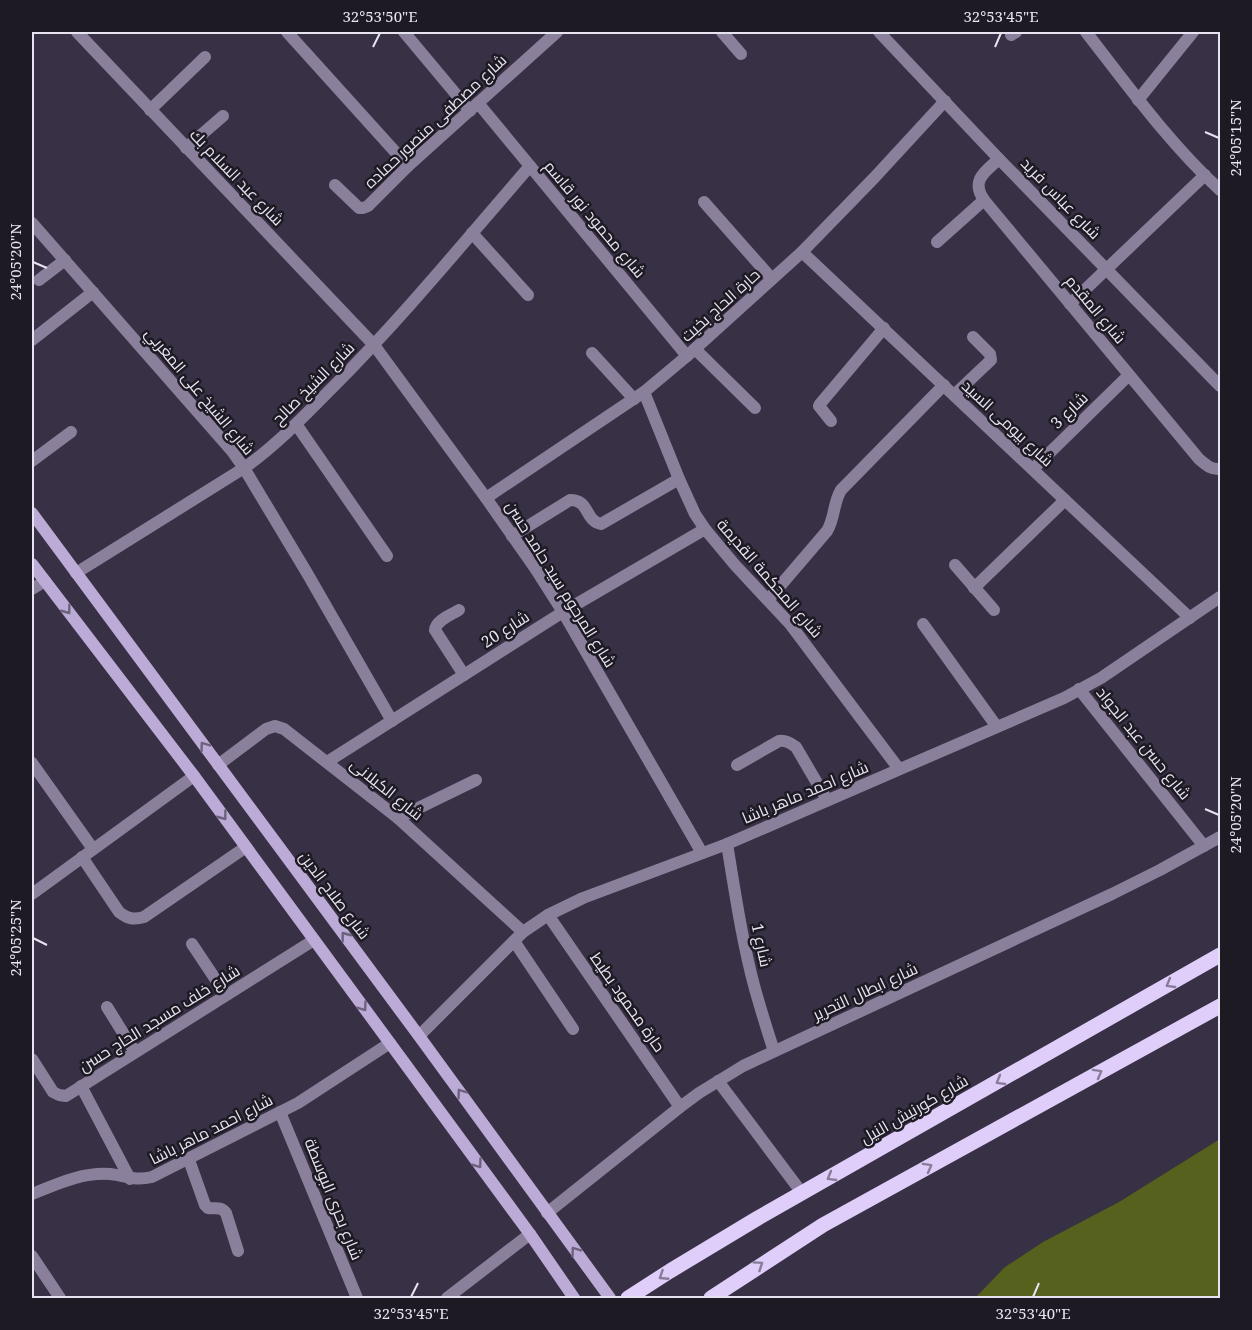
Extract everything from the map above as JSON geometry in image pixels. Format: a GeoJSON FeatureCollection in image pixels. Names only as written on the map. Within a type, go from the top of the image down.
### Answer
{"type":"FeatureCollection","features":[{"type":"Feature","properties":{"kind":"main road","name":"شارع صلاح الدين"},"geometry":{"type":"LineString","coordinates":[[32,513],[419,1036],[610,1299]]}},
{"type":"Feature","properties":{"kind":"main road"},"geometry":{"type":"LineString","coordinates":[[32,564],[194,776],[530,1234],[574,1299]]}},
{"type":"Feature","properties":{"kind":"main road","name":"شارع كورنيش النيل"},"geometry":{"type":"LineString","coordinates":[[628,1299],[670,1271],[802,1193],[1221,955]]}},
{"type":"Feature","properties":{"kind":"main road"},"geometry":{"type":"LineString","coordinates":[[711,1299],[823,1225],[1221,1006]]}},
{"type":"Feature","properties":{"kind":"street","name":"شارع عبد السلام بك"},"geometry":{"type":"LineString","coordinates":[[77,32],[374,345]]}},
{"type":"Feature","properties":{"kind":"street"},"geometry":{"type":"LineString","coordinates":[[287,32],[408,166]]}},
{"type":"Feature","properties":{"kind":"street","name":"شارع محمود نور قاسم"},"geometry":{"type":"LineString","coordinates":[[404,32],[530,166],[691,353],[755,408]]}},
{"type":"Feature","properties":{"kind":"street","name":"شارع مصطفى منصور حماده"},"geometry":{"type":"LineString","coordinates":[[335,184],[358,208],[368,206],[408,166],[557,32]]}},
{"type":"Feature","properties":{"kind":"street"},"geometry":{"type":"LineString","coordinates":[[722,32],[741,54]]}},
{"type":"Feature","properties":{"kind":"street","name":"شارع عباس فريد"},"geometry":{"type":"LineString","coordinates":[[879,32],[999,159],[1221,386]]}},
{"type":"Feature","properties":{"kind":"street"},"geometry":{"type":"LineString","coordinates":[[1086,32],[1172,140],[1221,190]]}},
{"type":"Feature","properties":{"kind":"street"},"geometry":{"type":"LineString","coordinates":[[1138,100],[1193,32]]}},
{"type":"Feature","properties":{"kind":"street"},"geometry":{"type":"LineString","coordinates":[[150,110],[206,57]]}},
{"type":"Feature","properties":{"kind":"street","name":"حارة الحاج بخيت"},"geometry":{"type":"LineString","coordinates":[[486,498],[639,396],[691,353],[802,252],[945,101]]}},
{"type":"Feature","properties":{"kind":"street"},"geometry":{"type":"LineString","coordinates":[[186,148],[223,116]]}},
{"type":"Feature","properties":{"kind":"street"},"geometry":{"type":"LineString","coordinates":[[937,242],[984,200],[979,192],[978,183],[982,175],[999,159]]}},
{"type":"Feature","properties":{"kind":"street","name":"شارع الشيخ صالح"},"geometry":{"type":"LineString","coordinates":[[76,573],[263,454],[374,345],[530,166]]}},
{"type":"Feature","properties":{"kind":"street"},"geometry":{"type":"LineString","coordinates":[[1070,304],[1205,176]]}},
{"type":"Feature","properties":{"kind":"street","name":"شارع المقدم"},"geometry":{"type":"LineString","coordinates":[[984,200],[1199,459],[1206,466],[1216,470],[1221,469]]}},
{"type":"Feature","properties":{"kind":"street"},"geometry":{"type":"LineString","coordinates":[[704,202],[772,279]]}},
{"type":"Feature","properties":{"kind":"street","name":"شارع الشيخ على المغربي"},"geometry":{"type":"LineString","coordinates":[[32,223],[221,437],[244,468],[392,721]]}},
{"type":"Feature","properties":{"kind":"street"},"geometry":{"type":"LineString","coordinates":[[472,233],[528,295]]}},
{"type":"Feature","properties":{"kind":"street","name":"شارع بيومى السيد"},"geometry":{"type":"LineString","coordinates":[[802,252],[1190,618]]}},
{"type":"Feature","properties":{"kind":"street"},"geometry":{"type":"LineString","coordinates":[[39,280],[65,260]]}},
{"type":"Feature","properties":{"kind":"street"},"geometry":{"type":"LineString","coordinates":[[32,340],[93,292]]}},
{"type":"Feature","properties":{"kind":"street"},"geometry":{"type":"LineString","coordinates":[[831,421],[819,406],[820,404],[884,328]]}},
{"type":"Feature","properties":{"kind":"street"},"geometry":{"type":"LineString","coordinates":[[954,395],[991,360],[990,354],[973,337]]}},
{"type":"Feature","properties":{"kind":"street","name":"شارع المرحوم سيد حامد حسن"},"geometry":{"type":"LineString","coordinates":[[374,345],[535,568],[563,612],[702,853]]}},
{"type":"Feature","properties":{"kind":"street"},"geometry":{"type":"LineString","coordinates":[[592,353],[639,396]]}},
{"type":"Feature","properties":{"kind":"street","name":"شارع 3"},"geometry":{"type":"LineString","coordinates":[[1033,469],[1129,375]]}},
{"type":"Feature","properties":{"kind":"street"},"geometry":{"type":"LineString","coordinates":[[768,600],[827,531],[831,524],[834,504],[841,490],[944,385]]}},
{"type":"Feature","properties":{"kind":"street","name":"شارع المحكمة القديمة"},"geometry":{"type":"LineString","coordinates":[[639,396],[695,514],[705,529],[790,624],[899,769]]}},
{"type":"Feature","properties":{"kind":"street"},"geometry":{"type":"LineString","coordinates":[[296,424],[387,556]]}},
{"type":"Feature","properties":{"kind":"street"},"geometry":{"type":"LineString","coordinates":[[32,461],[72,432]]}},
{"type":"Feature","properties":{"kind":"street"},"geometry":{"type":"LineString","coordinates":[[512,536],[570,500],[583,504],[591,519],[601,524],[679,479]]}},
{"type":"Feature","properties":{"kind":"street"},"geometry":{"type":"LineString","coordinates":[[974,588],[1065,500]]}},
{"type":"Feature","properties":{"kind":"street","name":"شارع 20"},"geometry":{"type":"LineString","coordinates":[[327,762],[563,612],[705,529]]}},
{"type":"Feature","properties":{"kind":"street"},"geometry":{"type":"LineString","coordinates":[[955,565],[994,610]]}},
{"type":"Feature","properties":{"kind":"street"},"geometry":{"type":"LineString","coordinates":[[32,589],[45,581]]}},
{"type":"Feature","properties":{"kind":"street","name":"شارع احمد ماهر باشا"},"geometry":{"type":"LineString","coordinates":[[419,1036],[519,937],[548,915],[583,898],[727,844],[1064,698],[1101,678],[1221,597]]}},
{"type":"Feature","properties":{"kind":"street"},"geometry":{"type":"LineString","coordinates":[[459,610],[439,622],[435,630],[464,675]]}},
{"type":"Feature","properties":{"kind":"street"},"geometry":{"type":"LineString","coordinates":[[923,624],[997,727]]}},
{"type":"Feature","properties":{"kind":"street","name":"شارع حسن عبد الجواد"},"geometry":{"type":"LineString","coordinates":[[1080,690],[1204,846]]}},
{"type":"Feature","properties":{"kind":"street","name":"شارع الكيلانى"},"geometry":{"type":"LineString","coordinates":[[218,765],[266,729],[275,726],[284,729],[398,819],[519,937],[573,1029]]}},
{"type":"Feature","properties":{"kind":"street"},"geometry":{"type":"LineString","coordinates":[[737,765],[779,741],[785,741],[796,747],[827,800]]}},
{"type":"Feature","properties":{"kind":"street"},"geometry":{"type":"LineString","coordinates":[[32,763],[93,849]]}},
{"type":"Feature","properties":{"kind":"street"},"geometry":{"type":"LineString","coordinates":[[32,894],[194,776]]}},
{"type":"Feature","properties":{"kind":"street"},"geometry":{"type":"LineString","coordinates":[[398,819],[476,780]]}},
{"type":"Feature","properties":{"kind":"street","name":"شارع ابطال التحرير"},"geometry":{"type":"LineString","coordinates":[[547,1213],[680,1107],[742,1066],[1112,894],[1221,837]]}},
{"type":"Feature","properties":{"kind":"street","name":"شارع 1"},"geometry":{"type":"LineString","coordinates":[[727,844],[755,989],[774,1051]]}},
{"type":"Feature","properties":{"kind":"street"},"geometry":{"type":"LineString","coordinates":[[82,857],[119,912],[135,920],[144,917],[246,847]]}},
{"type":"Feature","properties":{"kind":"street","name":"حارة محمود بطيط"},"geometry":{"type":"LineString","coordinates":[[548,915],[680,1107]]}},
{"type":"Feature","properties":{"kind":"street","name":"شارع خلف مسجد الحاج حسن"},"geometry":{"type":"LineString","coordinates":[[32,1059],[53,1092],[66,1096],[314,940]]}},
{"type":"Feature","properties":{"kind":"street"},"geometry":{"type":"LineString","coordinates":[[192,944],[226,995]]}},
{"type":"Feature","properties":{"kind":"street"},"geometry":{"type":"LineString","coordinates":[[107,1007],[135,1052]]}},
{"type":"Feature","properties":{"kind":"street","name":"شارع احمد ماهر باشا"},"geometry":{"type":"LineString","coordinates":[[32,1194],[72,1178],[91,1174],[110,1174],[130,1179],[153,1178],[280,1112],[390,1043]]}},
{"type":"Feature","properties":{"kind":"street"},"geometry":{"type":"LineString","coordinates":[[718,1081],[802,1193]]}},
{"type":"Feature","properties":{"kind":"street"},"geometry":{"type":"LineString","coordinates":[[81,1086],[130,1179]]}},
{"type":"Feature","properties":{"kind":"street","name":"شارع بحرى البوسطة"},"geometry":{"type":"LineString","coordinates":[[280,1112],[357,1299]]}},
{"type":"Feature","properties":{"kind":"street"},"geometry":{"type":"LineString","coordinates":[[189,1160],[205,1205],[208,1208],[219,1208],[226,1213],[237,1251]]}},
{"type":"Feature","properties":{"kind":"street"},"geometry":{"type":"LineString","coordinates":[[447,1299],[530,1234]]}},
{"type":"Feature","properties":{"kind":"street"},"geometry":{"type":"LineString","coordinates":[[32,1256],[60,1299]]}},
{"type":"Feature","properties":{"kind":"shaded area"},"geometry":{"type":"Polygon","coordinates":[[[1220,1139],[1220,1298],[975,1298],[1005,1267],[1043,1242],[1119,1202],[1220,1139]]]}}]}
